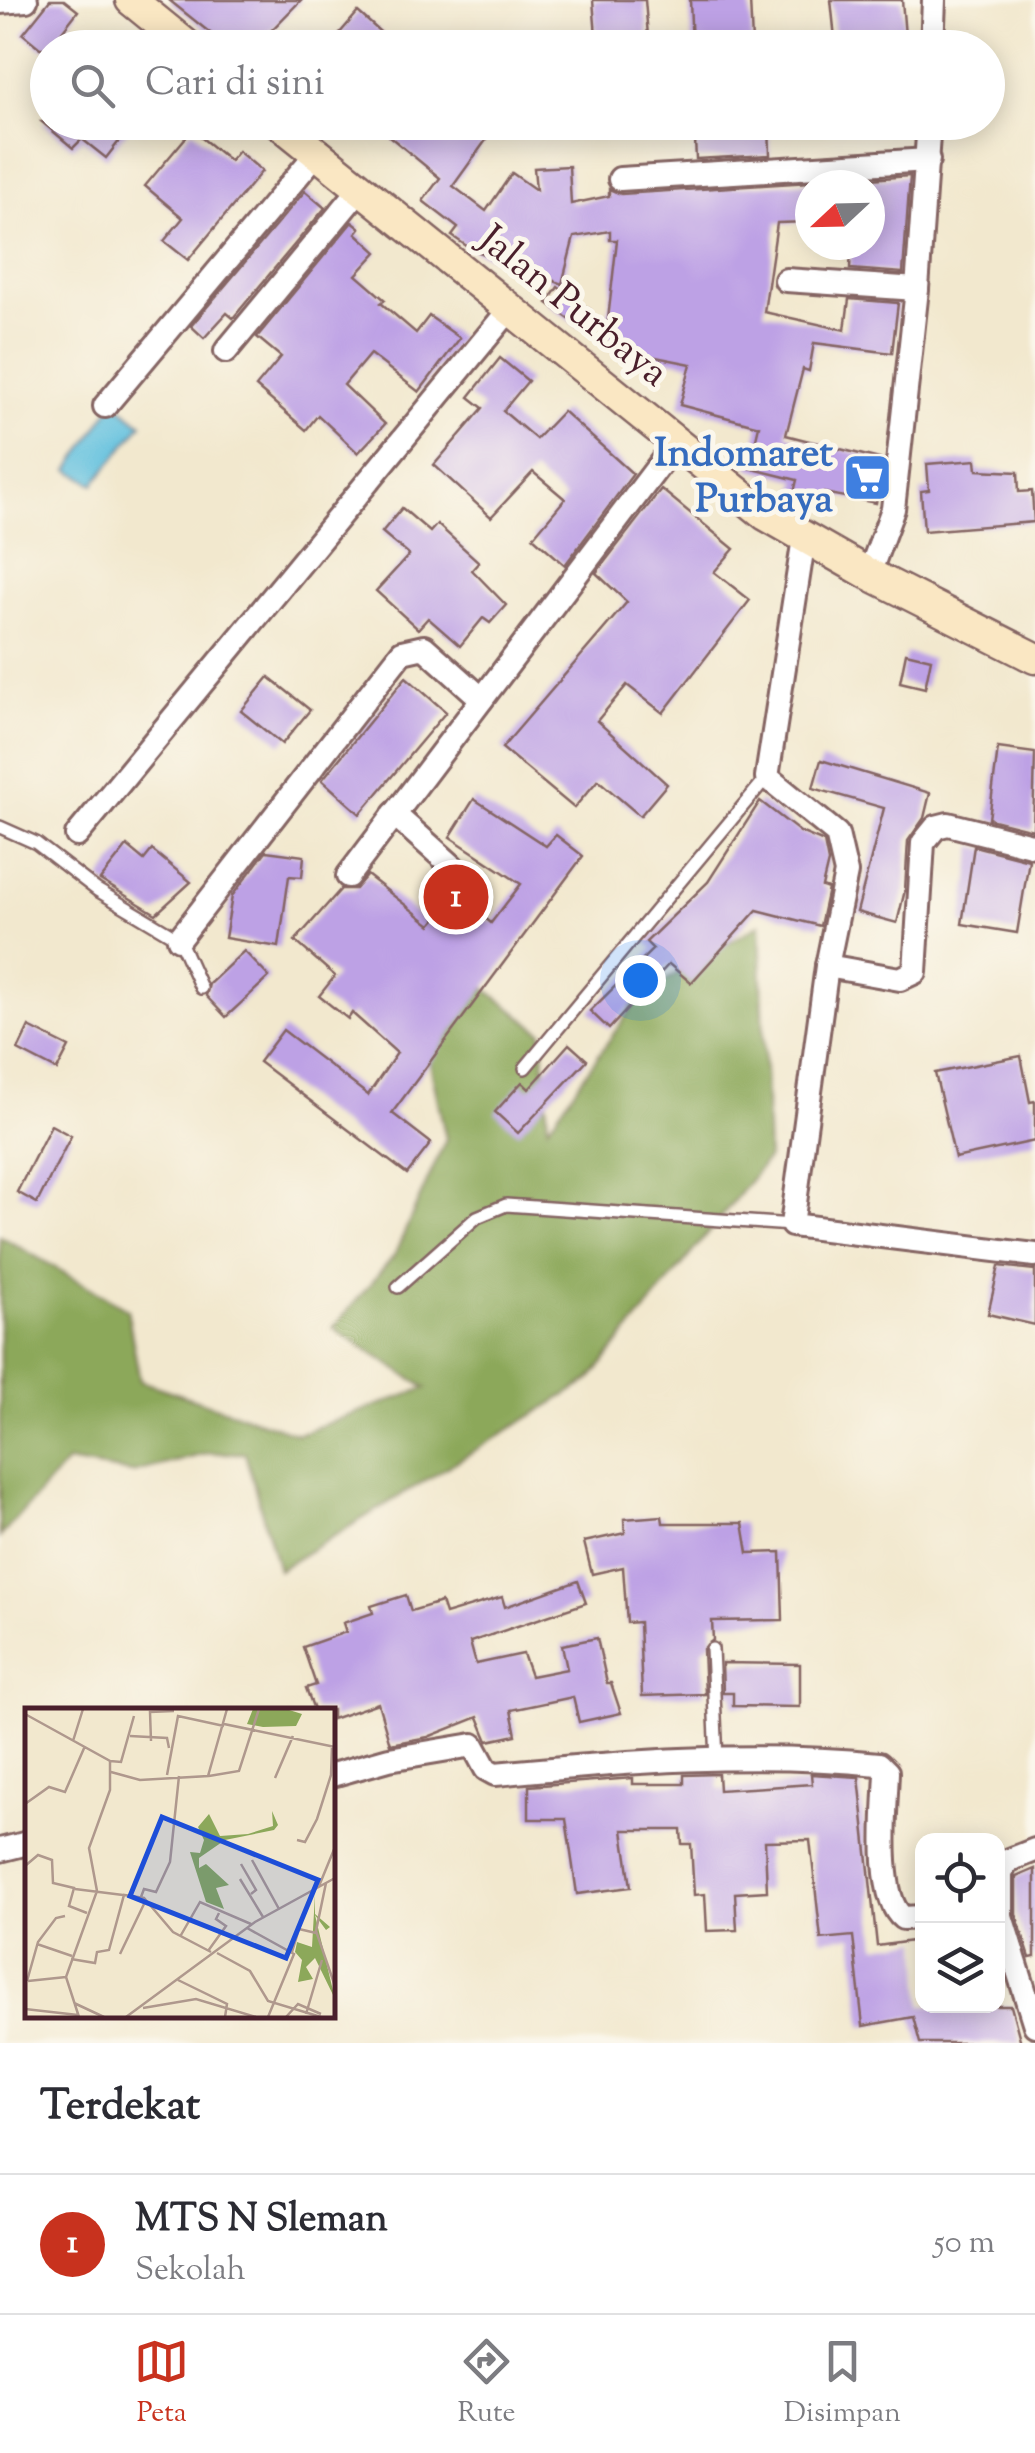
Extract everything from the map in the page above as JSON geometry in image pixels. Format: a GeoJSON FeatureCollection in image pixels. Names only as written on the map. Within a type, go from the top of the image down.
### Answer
{"type":"FeatureCollection","features":[{"type":"Feature","properties":{"kind":"main road"},"geometry":{"type":"LineString","coordinates":[[131,0],[158,10],[175,30]]}},
{"type":"Feature","properties":{"kind":"main road","name":"Jalan Purbaya"},"geometry":{"type":"LineString","coordinates":[[299,140],[766,515],[869,574],[1035,658]]}},
{"type":"Feature","properties":{"kind":"street"},"geometry":{"type":"LineString","coordinates":[[0,2],[26,0]]}},
{"type":"Feature","properties":{"kind":"street"},"geometry":{"type":"LineString","coordinates":[[933,30],[934,0]]}},
{"type":"Feature","properties":{"kind":"street"},"geometry":{"type":"LineString","coordinates":[[869,574],[892,509],[918,289],[929,140]]}},
{"type":"Feature","properties":{"kind":"street"},"geometry":{"type":"LineString","coordinates":[[105,406],[316,154]]}},
{"type":"Feature","properties":{"kind":"street"},"geometry":{"type":"LineString","coordinates":[[620,179],[928,160]]}},
{"type":"Feature","properties":{"kind":"street"},"geometry":{"type":"LineString","coordinates":[[226,351],[360,189]]}},
{"type":"Feature","properties":{"kind":"street"},"geometry":{"type":"LineString","coordinates":[[786,280],[918,289]]}},
{"type":"Feature","properties":{"kind":"street"},"geometry":{"type":"LineString","coordinates":[[77,834],[510,309]]}},
{"type":"Feature","properties":{"kind":"street"},"geometry":{"type":"LineString","coordinates":[[348,876],[676,443]]}},
{"type":"Feature","properties":{"kind":"street"},"geometry":{"type":"LineString","coordinates":[[804,538],[767,777],[842,842],[846,873],[827,966],[792,1226],[1035,1255]]}},
{"type":"Feature","properties":{"kind":"street"},"geometry":{"type":"LineString","coordinates":[[178,939],[402,652],[424,647],[482,699]]}},
{"type":"Feature","properties":{"kind":"street"},"geometry":{"type":"LineString","coordinates":[[394,814],[451,865]]}},
{"type":"Feature","properties":{"kind":"street"},"geometry":{"type":"LineString","coordinates":[[827,966],[900,979],[915,972],[924,842],[936,826],[948,824],[1035,846]]}},
{"type":"Feature","properties":{"kind":"street"},"geometry":{"type":"LineString","coordinates":[[335,1774],[388,1759],[473,1745],[486,1769],[495,1774],[609,1764],[717,1761],[833,1759],[885,1767],[886,1859],[892,1905],[903,1918],[915,1917]]}},
{"type":"Feature","properties":{"kind":"street"},"geometry":{"type":"LineString","coordinates":[[0,1850],[25,1844]]}},
{"type":"Feature","properties":{"kind":"street"},"geometry":{"type":"LineString","coordinates":[[1005,1867],[1008,1861],[1035,1850]]}},
{"type":"Feature","properties":{"kind":"street"},"geometry":{"type":"LineString","coordinates":[[1001,1923],[1035,2026]]}},
{"type":"Feature","properties":{"kind":"lane"},"geometry":{"type":"LineString","coordinates":[[524,1068],[767,777]]}},
{"type":"Feature","properties":{"kind":"lane"},"geometry":{"type":"LineString","coordinates":[[0,826],[36,843],[98,890],[178,939],[201,988]]}},
{"type":"Feature","properties":{"kind":"lane"},"geometry":{"type":"LineString","coordinates":[[398,1287],[477,1217],[506,1205],[792,1226]]}},
{"type":"Feature","properties":{"kind":"lane"},"geometry":{"type":"LineString","coordinates":[[712,1649],[717,1761]]}},
{"type":"Feature","properties":{"kind":"green space"},"geometry":{"type":"Polygon","coordinates":[[[760,924],[768,1158],[589,1381],[278,1570],[245,1453],[209,1453],[132,1473],[67,1462],[0,1537],[0,1236],[127,1309],[140,1381],[298,1434],[426,1388],[333,1328],[394,1256],[446,1139],[429,1059],[471,978],[542,1032],[548,1127],[641,995],[760,924]]]}},
{"type":"Feature","properties":{"kind":"water"},"geometry":{"type":"Polygon","coordinates":[[[114,402],[142,424],[94,484],[69,470],[114,402]]]}},
{"type":"Feature","properties":{"kind":"building"},"geometry":{"type":"Polygon","coordinates":[[[50,0],[64,0],[78,11],[63,30],[30,30],[30,40],[23,34],[50,0]]]}},
{"type":"Feature","properties":{"kind":"building"},"geometry":{"type":"Polygon","coordinates":[[[169,0],[301,0],[272,30],[206,30],[169,0]]]}},
{"type":"Feature","properties":{"kind":"building"},"geometry":{"type":"Polygon","coordinates":[[[593,0],[645,0],[648,30],[596,30],[593,0]]]}},
{"type":"Feature","properties":{"kind":"building"},"geometry":{"type":"Polygon","coordinates":[[[690,0],[750,0],[751,30],[691,30],[690,0]]]}},
{"type":"Feature","properties":{"kind":"building"},"geometry":{"type":"Polygon","coordinates":[[[831,0],[902,0],[904,30],[834,30],[831,0]]]}},
{"type":"Feature","properties":{"kind":"building"},"geometry":{"type":"Polygon","coordinates":[[[358,12],[378,30],[342,30],[358,12]]]}},
{"type":"Feature","properties":{"kind":"building"},"geometry":{"type":"Polygon","coordinates":[[[63,140],[81,140],[73,148],[63,140]]]}},
{"type":"Feature","properties":{"kind":"building"},"geometry":{"type":"Polygon","coordinates":[[[83,140],[120,140],[106,158],[83,140]]]}},
{"type":"Feature","properties":{"kind":"building"},"geometry":{"type":"Polygon","coordinates":[[[184,140],[204,140],[230,161],[238,151],[262,171],[188,260],[164,241],[183,218],[145,186],[184,140]]]}},
{"type":"Feature","properties":{"kind":"building"},"geometry":{"type":"Polygon","coordinates":[[[394,140],[486,140],[453,186],[486,211],[512,173],[536,190],[534,168],[569,166],[571,204],[609,196],[609,189],[621,194],[795,183],[795,222],[777,223],[764,312],[845,330],[849,299],[898,303],[892,353],[814,343],[809,371],[803,369],[786,435],[883,460],[876,503],[824,493],[819,508],[792,501],[797,480],[749,468],[759,426],[680,405],[691,364],[620,350],[607,328],[617,240],[610,240],[610,231],[574,237],[562,284],[471,249],[452,236],[458,228],[423,201],[440,178],[394,140]]]}},
{"type":"Feature","properties":{"kind":"building"},"geometry":{"type":"Polygon","coordinates":[[[695,140],[770,140],[770,155],[696,159],[695,140]]]}},
{"type":"Feature","properties":{"kind":"building"},"geometry":{"type":"Polygon","coordinates":[[[910,176],[903,273],[850,269],[850,260],[885,260],[885,178],[910,176]]]}},
{"type":"Feature","properties":{"kind":"building"},"geometry":{"type":"Polygon","coordinates":[[[305,191],[325,208],[233,318],[227,313],[204,338],[191,326],[305,191]]]}},
{"type":"Feature","properties":{"kind":"building"},"geometry":{"type":"Polygon","coordinates":[[[352,222],[360,228],[356,233],[377,252],[356,275],[385,300],[381,303],[416,333],[429,316],[460,338],[419,392],[370,354],[344,385],[385,424],[358,453],[318,415],[306,430],[256,387],[281,357],[257,337],[352,222]]]}},
{"type":"Feature","properties":{"kind":"building"},"geometry":{"type":"Polygon","coordinates":[[[558,287],[591,310],[580,327],[547,303],[558,287]]]}},
{"type":"Feature","properties":{"kind":"building"},"geometry":{"type":"Polygon","coordinates":[[[500,358],[528,381],[503,411],[536,439],[563,411],[633,474],[565,565],[533,537],[565,499],[533,472],[491,517],[434,465],[483,408],[469,397],[500,358]]]}},
{"type":"Feature","properties":{"kind":"building"},"geometry":{"type":"Polygon","coordinates":[[[976,460],[977,470],[1018,472],[1019,492],[1032,491],[1034,522],[924,531],[921,491],[929,490],[927,464],[976,460]]]}},
{"type":"Feature","properties":{"kind":"building"},"geometry":{"type":"Polygon","coordinates":[[[661,489],[734,549],[714,572],[750,600],[663,713],[627,685],[597,721],[667,784],[640,816],[598,780],[574,808],[502,748],[627,602],[596,573],[661,489]]]}},
{"type":"Feature","properties":{"kind":"building"},"geometry":{"type":"Polygon","coordinates":[[[402,508],[430,532],[437,524],[479,562],[472,570],[506,605],[490,623],[483,618],[460,646],[428,618],[418,629],[376,591],[409,555],[382,532],[402,508]]]}},
{"type":"Feature","properties":{"kind":"building"},"geometry":{"type":"Polygon","coordinates":[[[906,653],[931,659],[925,688],[900,682],[906,653]]]}},
{"type":"Feature","properties":{"kind":"building"},"geometry":{"type":"Polygon","coordinates":[[[269,677],[310,710],[282,744],[241,711],[269,677]]]}},
{"type":"Feature","properties":{"kind":"building"},"geometry":{"type":"Polygon","coordinates":[[[406,677],[446,712],[360,814],[322,780],[406,677]]]}},
{"type":"Feature","properties":{"kind":"building"},"geometry":{"type":"Polygon","coordinates":[[[998,748],[1035,753],[1033,830],[989,819],[998,748]]]}},
{"type":"Feature","properties":{"kind":"building"},"geometry":{"type":"Polygon","coordinates":[[[821,760],[930,793],[924,818],[908,841],[905,890],[897,923],[857,912],[884,808],[813,788],[821,760]]]}},
{"type":"Feature","properties":{"kind":"building"},"geometry":{"type":"Polygon","coordinates":[[[474,799],[546,846],[556,835],[583,856],[392,1113],[431,1143],[407,1174],[259,1062],[283,1030],[368,1095],[397,1053],[352,1013],[348,1019],[319,996],[335,976],[295,941],[341,889],[355,889],[367,875],[431,925],[457,894],[491,923],[521,884],[450,837],[474,799]]]}},
{"type":"Feature","properties":{"kind":"building"},"geometry":{"type":"Polygon","coordinates":[[[760,801],[800,832],[824,842],[828,862],[822,887],[828,889],[820,926],[757,910],[691,983],[669,964],[609,1029],[590,1011],[653,949],[646,942],[708,882],[760,801]]]}},
{"type":"Feature","properties":{"kind":"building"},"geometry":{"type":"Polygon","coordinates":[[[127,846],[144,860],[152,850],[191,882],[156,914],[100,880],[127,846]]]}},
{"type":"Feature","properties":{"kind":"building"},"geometry":{"type":"Polygon","coordinates":[[[974,846],[1029,860],[1017,933],[962,924],[974,846]]]}},
{"type":"Feature","properties":{"kind":"building"},"geometry":{"type":"Polygon","coordinates":[[[266,851],[304,856],[302,877],[289,876],[279,947],[225,938],[232,896],[266,851]]]}},
{"type":"Feature","properties":{"kind":"building"},"geometry":{"type":"Polygon","coordinates":[[[244,951],[269,977],[226,1017],[206,996],[209,984],[244,951]]]}},
{"type":"Feature","properties":{"kind":"building"},"geometry":{"type":"Polygon","coordinates":[[[29,1027],[69,1047],[57,1070],[18,1050],[29,1027]]]}},
{"type":"Feature","properties":{"kind":"building"},"geometry":{"type":"Polygon","coordinates":[[[569,1044],[587,1060],[518,1133],[495,1112],[522,1082],[529,1089],[569,1044]]]}},
{"type":"Feature","properties":{"kind":"building"},"geometry":{"type":"Polygon","coordinates":[[[1021,1056],[1030,1102],[1035,1101],[1035,1141],[955,1158],[935,1073],[1021,1056]]]}},
{"type":"Feature","properties":{"kind":"building"},"geometry":{"type":"Polygon","coordinates":[[[51,1125],[71,1136],[37,1203],[17,1192],[51,1125]]]}},
{"type":"Feature","properties":{"kind":"building"},"geometry":{"type":"Polygon","coordinates":[[[999,1266],[1035,1270],[1035,1325],[988,1314],[999,1266]]]}},
{"type":"Feature","properties":{"kind":"building"},"geometry":{"type":"Polygon","coordinates":[[[662,1516],[663,1523],[743,1523],[748,1553],[781,1552],[783,1620],[712,1621],[713,1640],[703,1649],[705,1694],[642,1696],[639,1622],[627,1623],[623,1567],[592,1574],[584,1542],[625,1533],[624,1519],[662,1516]]]}},
{"type":"Feature","properties":{"kind":"building"},"geometry":{"type":"Polygon","coordinates":[[[578,1581],[586,1603],[470,1642],[476,1664],[523,1654],[531,1676],[567,1669],[562,1645],[597,1638],[607,1683],[611,1683],[621,1713],[579,1722],[573,1697],[511,1710],[516,1735],[488,1741],[478,1717],[428,1737],[390,1744],[378,1703],[335,1718],[335,1708],[313,1708],[306,1688],[316,1685],[303,1647],[346,1632],[343,1623],[373,1613],[371,1606],[406,1595],[411,1611],[441,1602],[445,1614],[502,1597],[505,1607],[578,1581]]]}},
{"type":"Feature","properties":{"kind":"building"},"geometry":{"type":"Polygon","coordinates":[[[722,1663],[800,1664],[800,1707],[733,1706],[733,1693],[723,1693],[722,1663]]]}},
{"type":"Feature","properties":{"kind":"building"},"geometry":{"type":"Polygon","coordinates":[[[718,1774],[719,1790],[812,1784],[811,1774],[859,1777],[877,1946],[915,1941],[915,2013],[1005,2013],[1005,2006],[1011,2006],[1021,2043],[920,2043],[913,2017],[863,2026],[853,1936],[821,1939],[810,1840],[765,1841],[767,1891],[735,1893],[737,1930],[707,1931],[705,1894],[694,1895],[691,1844],[682,1844],[681,1830],[623,1830],[631,1887],[577,1894],[566,1819],[529,1819],[529,1786],[633,1778],[633,1784],[684,1784],[684,1775],[718,1774]]]}},
{"type":"Feature","properties":{"kind":"building"},"geometry":{"type":"Polygon","coordinates":[[[1035,1869],[1035,1957],[1030,1958],[1016,1914],[1016,1877],[1035,1869]]]}},
{"type":"Feature","properties":{"kind":"place","name":"Indomaret Purbaya"},"geometry":{"type":"Point","coordinates":[868,478]}},
{"type":"Feature","properties":{"kind":"place","name":"MTS N Sleman"},"geometry":{"type":"Point","coordinates":[456,897]}}]}
